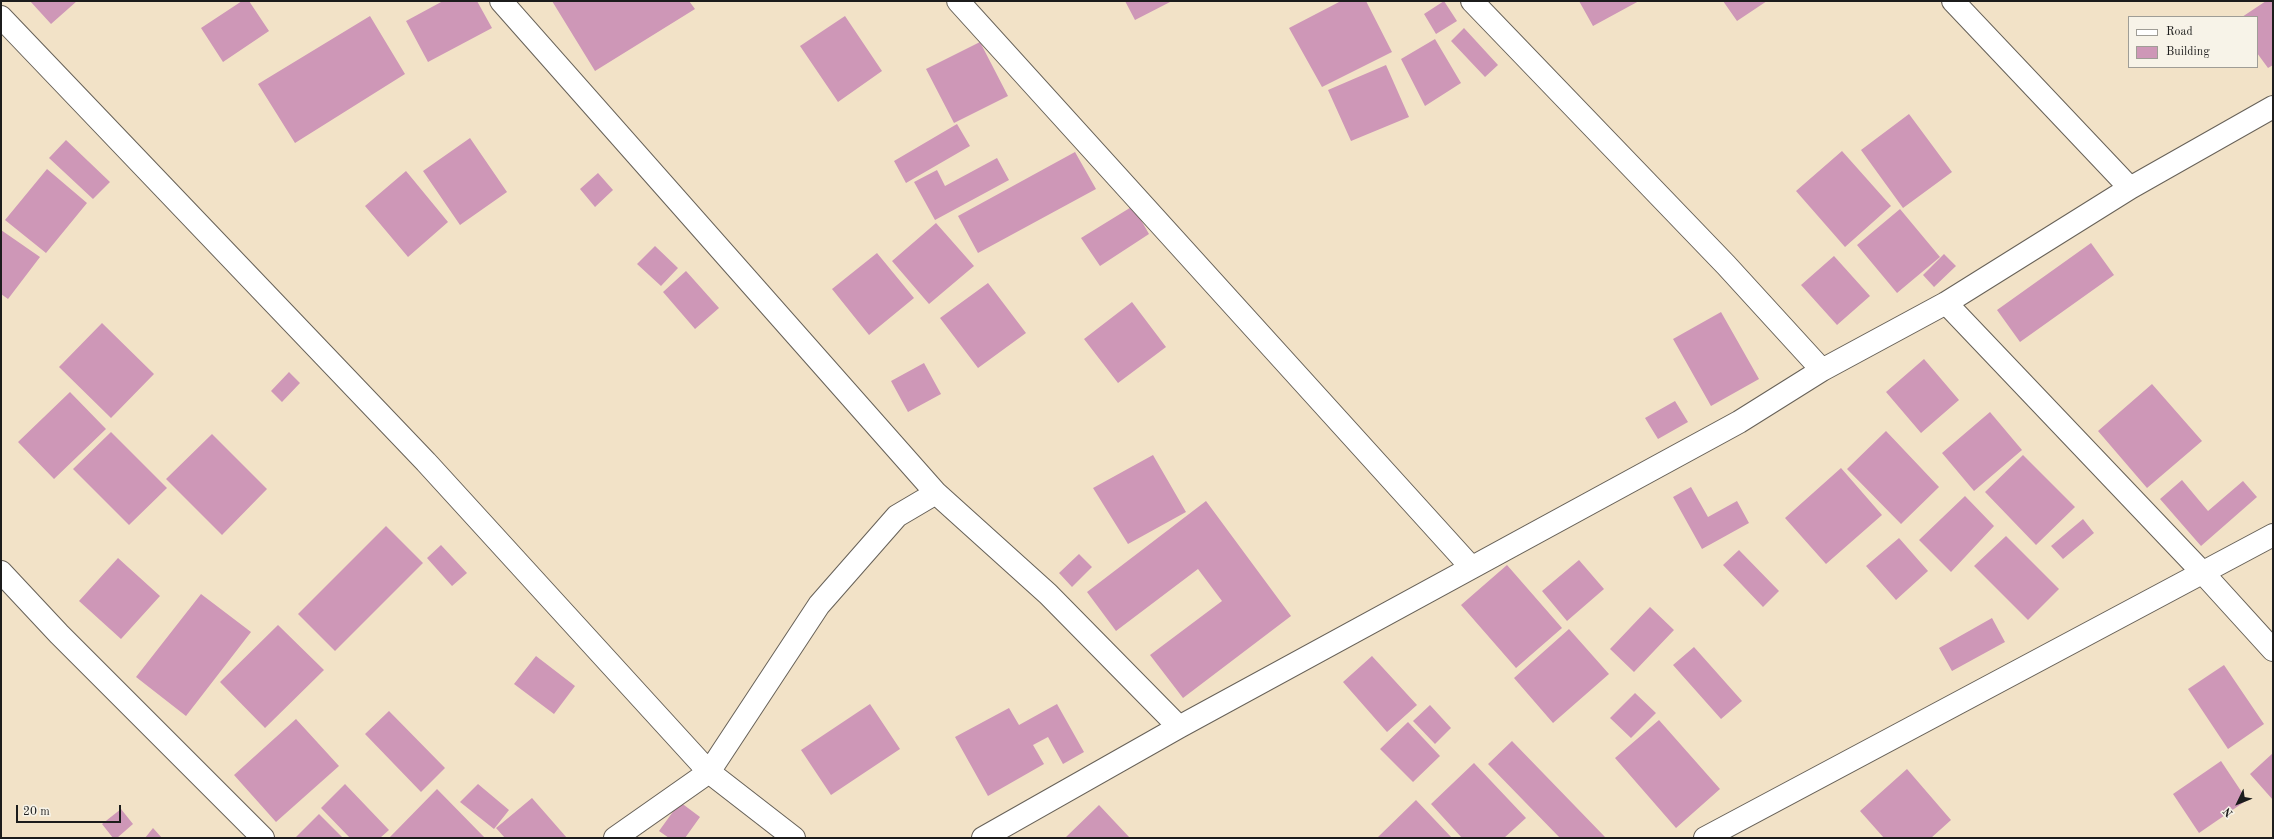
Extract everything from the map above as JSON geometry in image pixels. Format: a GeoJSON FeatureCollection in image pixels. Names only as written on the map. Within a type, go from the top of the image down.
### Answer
{"type":"FeatureCollection","features":[{"type":"Feature","properties":{"kind":"street"},"geometry":{"type":"LineString","coordinates":[[501,1],[936,493],[1048,594],[1179,727]]}},
{"type":"Feature","properties":{"kind":"street"},"geometry":{"type":"LineString","coordinates":[[958,1],[1471,567]]}},
{"type":"Feature","properties":{"kind":"street"},"geometry":{"type":"LineString","coordinates":[[1472,1],[1726,265],[1822,370]]}},
{"type":"Feature","properties":{"kind":"street"},"geometry":{"type":"LineString","coordinates":[[1953,1],[2130,188]]}},
{"type":"Feature","properties":{"kind":"street"},"geometry":{"type":"LineString","coordinates":[[1,17],[426,462],[709,772],[794,838]]}},
{"type":"Feature","properties":{"kind":"street"},"geometry":{"type":"LineString","coordinates":[[983,838],[1179,727],[1738,422],[1822,370],[1946,303],[2130,188],[2273,107]]}},
{"type":"Feature","properties":{"kind":"street"},"geometry":{"type":"LineString","coordinates":[[1946,303],[2203,573],[2273,650]]}},
{"type":"Feature","properties":{"kind":"street"},"geometry":{"type":"LineString","coordinates":[[615,838],[709,772],[820,605],[897,516],[936,493]]}},
{"type":"Feature","properties":{"kind":"street"},"geometry":{"type":"LineString","coordinates":[[1705,838],[2273,535]]}},
{"type":"Feature","properties":{"kind":"street"},"geometry":{"type":"LineString","coordinates":[[1,572],[59,634],[263,838]]}},
{"type":"Feature","properties":{"kind":"building"},"geometry":{"type":"Polygon","coordinates":[[[30,1],[77,1],[51,24],[30,1]]]}},
{"type":"Feature","properties":{"kind":"building"},"geometry":{"type":"Polygon","coordinates":[[[242,1],[249,1],[269,31],[223,62],[201,28],[242,1]]]}},
{"type":"Feature","properties":{"kind":"building"},"geometry":{"type":"Polygon","coordinates":[[[443,1],[477,1],[492,28],[428,62],[406,21],[443,1]]]}},
{"type":"Feature","properties":{"kind":"building"},"geometry":{"type":"Polygon","coordinates":[[[552,1],[689,1],[695,9],[595,71],[552,1]]]}},
{"type":"Feature","properties":{"kind":"building"},"geometry":{"type":"Polygon","coordinates":[[[1125,1],[1172,1],[1135,20],[1125,1]]]}},
{"type":"Feature","properties":{"kind":"building"},"geometry":{"type":"Polygon","coordinates":[[[1341,1],[1366,1],[1392,52],[1322,87],[1289,28],[1341,1]]]}},
{"type":"Feature","properties":{"kind":"building"},"geometry":{"type":"Polygon","coordinates":[[[1444,1],[1457,21],[1436,34],[1424,14],[1444,1]]]}},
{"type":"Feature","properties":{"kind":"building"},"geometry":{"type":"Polygon","coordinates":[[[1579,1],[1639,1],[1593,26],[1579,1]]]}},
{"type":"Feature","properties":{"kind":"building"},"geometry":{"type":"Polygon","coordinates":[[[1723,1],[1767,1],[1737,21],[1723,1]]]}},
{"type":"Feature","properties":{"kind":"building"},"geometry":{"type":"Polygon","coordinates":[[[2266,1],[2273,1],[2273,65],[2268,68],[2258,54],[2258,16],[2244,16],[2266,1]]]}},
{"type":"Feature","properties":{"kind":"building"},"geometry":{"type":"Polygon","coordinates":[[[370,16],[405,74],[295,143],[258,84],[370,16]]]}},
{"type":"Feature","properties":{"kind":"building"},"geometry":{"type":"Polygon","coordinates":[[[845,16],[882,71],[838,102],[800,46],[845,16]]]}},
{"type":"Feature","properties":{"kind":"building"},"geometry":{"type":"Polygon","coordinates":[[[1464,28],[1498,65],[1485,77],[1451,41],[1464,28]]]}},
{"type":"Feature","properties":{"kind":"building"},"geometry":{"type":"Polygon","coordinates":[[[1435,39],[1461,83],[1425,106],[1401,59],[1435,39]]]}},
{"type":"Feature","properties":{"kind":"building"},"geometry":{"type":"Polygon","coordinates":[[[980,42],[1008,96],[954,123],[926,69],[980,42]]]}},
{"type":"Feature","properties":{"kind":"building"},"geometry":{"type":"Polygon","coordinates":[[[1386,65],[1409,117],[1351,141],[1328,90],[1386,65]]]}},
{"type":"Feature","properties":{"kind":"building"},"geometry":{"type":"Polygon","coordinates":[[[1909,114],[1952,172],[1903,208],[1861,150],[1909,114]]]}},
{"type":"Feature","properties":{"kind":"building"},"geometry":{"type":"Polygon","coordinates":[[[957,124],[970,146],[906,183],[894,161],[957,124]]]}},
{"type":"Feature","properties":{"kind":"building"},"geometry":{"type":"Polygon","coordinates":[[[470,138],[507,192],[460,225],[423,171],[470,138]]]}},
{"type":"Feature","properties":{"kind":"building"},"geometry":{"type":"Polygon","coordinates":[[[66,140],[110,182],[93,199],[49,158],[66,140]]]}},
{"type":"Feature","properties":{"kind":"building"},"geometry":{"type":"Polygon","coordinates":[[[1842,151],[1891,206],[1845,247],[1796,191],[1842,151]]]}},
{"type":"Feature","properties":{"kind":"building"},"geometry":{"type":"Polygon","coordinates":[[[1075,152],[1096,189],[978,253],[958,216],[1075,152]]]}},
{"type":"Feature","properties":{"kind":"building"},"geometry":{"type":"Polygon","coordinates":[[[997,158],[1009,180],[935,220],[914,182],[937,170],[945,186],[997,158]]]}},
{"type":"Feature","properties":{"kind":"building"},"geometry":{"type":"Polygon","coordinates":[[[47,169],[87,203],[46,253],[5,220],[47,169]]]}},
{"type":"Feature","properties":{"kind":"building"},"geometry":{"type":"Polygon","coordinates":[[[406,171],[448,222],[408,257],[365,206],[406,171]]]}},
{"type":"Feature","properties":{"kind":"building"},"geometry":{"type":"Polygon","coordinates":[[[598,173],[613,190],[595,207],[580,189],[598,173]]]}},
{"type":"Feature","properties":{"kind":"building"},"geometry":{"type":"Polygon","coordinates":[[[1133,206],[1149,234],[1100,266],[1081,238],[1133,206]]]}},
{"type":"Feature","properties":{"kind":"building"},"geometry":{"type":"Polygon","coordinates":[[[1900,209],[1940,257],[1897,293],[1857,245],[1900,209]]]}},
{"type":"Feature","properties":{"kind":"building"},"geometry":{"type":"Polygon","coordinates":[[[936,223],[974,266],[929,304],[892,261],[936,223]]]}},
{"type":"Feature","properties":{"kind":"building"},"geometry":{"type":"Polygon","coordinates":[[[1,230],[40,257],[8,299],[1,294],[1,230]]]}},
{"type":"Feature","properties":{"kind":"building"},"geometry":{"type":"Polygon","coordinates":[[[2091,243],[2114,275],[2020,342],[1997,310],[2091,243]]]}},
{"type":"Feature","properties":{"kind":"building"},"geometry":{"type":"Polygon","coordinates":[[[655,246],[678,268],[661,286],[637,264],[655,246]]]}},
{"type":"Feature","properties":{"kind":"building"},"geometry":{"type":"Polygon","coordinates":[[[877,253],[914,298],[869,335],[832,289],[877,253]]]}},
{"type":"Feature","properties":{"kind":"building"},"geometry":{"type":"Polygon","coordinates":[[[1944,254],[1956,266],[1934,287],[1923,275],[1944,254]]]}},
{"type":"Feature","properties":{"kind":"building"},"geometry":{"type":"Polygon","coordinates":[[[1834,256],[1870,296],[1837,325],[1801,285],[1834,256]]]}},
{"type":"Feature","properties":{"kind":"building"},"geometry":{"type":"Polygon","coordinates":[[[686,271],[719,308],[695,329],[663,292],[686,271]]]}},
{"type":"Feature","properties":{"kind":"building"},"geometry":{"type":"Polygon","coordinates":[[[988,283],[1026,333],[978,368],[940,318],[988,283]]]}},
{"type":"Feature","properties":{"kind":"building"},"geometry":{"type":"Polygon","coordinates":[[[1132,302],[1166,347],[1118,383],[1084,339],[1132,302]]]}},
{"type":"Feature","properties":{"kind":"building"},"geometry":{"type":"Polygon","coordinates":[[[1721,312],[1759,379],[1711,406],[1673,339],[1721,312]]]}},
{"type":"Feature","properties":{"kind":"building"},"geometry":{"type":"Polygon","coordinates":[[[102,323],[154,374],[111,418],[59,367],[102,323]]]}},
{"type":"Feature","properties":{"kind":"building"},"geometry":{"type":"Polygon","coordinates":[[[1924,359],[1959,400],[1921,433],[1886,392],[1924,359]]]}},
{"type":"Feature","properties":{"kind":"building"},"geometry":{"type":"Polygon","coordinates":[[[924,363],[941,394],[908,412],[891,381],[924,363]]]}},
{"type":"Feature","properties":{"kind":"building"},"geometry":{"type":"Polygon","coordinates":[[[289,372],[300,383],[282,402],[271,391],[289,372]]]}},
{"type":"Feature","properties":{"kind":"building"},"geometry":{"type":"Polygon","coordinates":[[[2152,384],[2202,441],[2147,488],[2098,431],[2152,384]]]}},
{"type":"Feature","properties":{"kind":"building"},"geometry":{"type":"Polygon","coordinates":[[[70,392],[106,429],[54,479],[18,442],[70,392]]]}},
{"type":"Feature","properties":{"kind":"building"},"geometry":{"type":"Polygon","coordinates":[[[1675,401],[1688,422],[1658,439],[1645,418],[1675,401]]]}},
{"type":"Feature","properties":{"kind":"building"},"geometry":{"type":"Polygon","coordinates":[[[1990,412],[2022,450],[1974,491],[1942,453],[1990,412]]]}},
{"type":"Feature","properties":{"kind":"building"},"geometry":{"type":"Polygon","coordinates":[[[1886,431],[1939,487],[1901,524],[1847,469],[1886,431]]]}},
{"type":"Feature","properties":{"kind":"building"},"geometry":{"type":"Polygon","coordinates":[[[111,432],[167,488],[129,525],[73,469],[111,432]]]}},
{"type":"Feature","properties":{"kind":"building"},"geometry":{"type":"Polygon","coordinates":[[[212,434],[267,489],[222,535],[166,479],[212,434]]]}},
{"type":"Feature","properties":{"kind":"building"},"geometry":{"type":"Polygon","coordinates":[[[1153,455],[1186,512],[1128,544],[1093,488],[1153,455]]]}},
{"type":"Feature","properties":{"kind":"building"},"geometry":{"type":"Polygon","coordinates":[[[2023,455],[2075,507],[2036,545],[1985,492],[2023,455]]]}},
{"type":"Feature","properties":{"kind":"building"},"geometry":{"type":"Polygon","coordinates":[[[1841,468],[1882,515],[1826,564],[1785,518],[1841,468]]]}},
{"type":"Feature","properties":{"kind":"building"},"geometry":{"type":"Polygon","coordinates":[[[2182,480],[2208,511],[2243,481],[2257,497],[2201,546],[2160,499],[2182,480]]]}},
{"type":"Feature","properties":{"kind":"building"},"geometry":{"type":"Polygon","coordinates":[[[1691,487],[1708,517],[1737,501],[1749,523],[1702,549],[1673,497],[1691,487]]]}},
{"type":"Feature","properties":{"kind":"building"},"geometry":{"type":"Polygon","coordinates":[[[1965,496],[1994,526],[1951,572],[1919,540],[1965,496]]]}},
{"type":"Feature","properties":{"kind":"building"},"geometry":{"type":"Polygon","coordinates":[[[1206,501],[1291,616],[1183,698],[1150,655],[1222,601],[1198,569],[1116,631],[1087,592],[1206,501]]]}},
{"type":"Feature","properties":{"kind":"building"},"geometry":{"type":"Polygon","coordinates":[[[2083,519],[2094,533],[2063,559],[2051,546],[2083,519]]]}},
{"type":"Feature","properties":{"kind":"building"},"geometry":{"type":"Polygon","coordinates":[[[386,526],[423,563],[335,651],[298,614],[386,526]]]}},
{"type":"Feature","properties":{"kind":"building"},"geometry":{"type":"Polygon","coordinates":[[[2006,536],[2059,589],[2028,620],[1974,566],[2006,536]]]}},
{"type":"Feature","properties":{"kind":"building"},"geometry":{"type":"Polygon","coordinates":[[[1899,538],[1928,571],[1896,600],[1866,566],[1899,538]]]}},
{"type":"Feature","properties":{"kind":"building"},"geometry":{"type":"Polygon","coordinates":[[[441,545],[467,573],[452,586],[427,558],[441,545]]]}},
{"type":"Feature","properties":{"kind":"building"},"geometry":{"type":"Polygon","coordinates":[[[1739,550],[1779,591],[1763,607],[1723,565],[1739,550]]]}},
{"type":"Feature","properties":{"kind":"building"},"geometry":{"type":"Polygon","coordinates":[[[1079,554],[1092,567],[1072,587],[1059,573],[1079,554]]]}},
{"type":"Feature","properties":{"kind":"building"},"geometry":{"type":"Polygon","coordinates":[[[118,558],[160,596],[121,639],[79,601],[118,558]]]}},
{"type":"Feature","properties":{"kind":"building"},"geometry":{"type":"Polygon","coordinates":[[[1579,560],[1604,589],[1567,621],[1542,591],[1579,560]]]}},
{"type":"Feature","properties":{"kind":"building"},"geometry":{"type":"Polygon","coordinates":[[[1507,565],[1562,628],[1516,668],[1461,605],[1507,565]]]}},
{"type":"Feature","properties":{"kind":"building"},"geometry":{"type":"Polygon","coordinates":[[[201,594],[251,632],[186,716],[136,677],[201,594]]]}},
{"type":"Feature","properties":{"kind":"building"},"geometry":{"type":"Polygon","coordinates":[[[1650,607],[1674,630],[1634,672],[1610,649],[1650,607]]]}},
{"type":"Feature","properties":{"kind":"building"},"geometry":{"type":"Polygon","coordinates":[[[1992,618],[2005,642],[1952,671],[1939,648],[1992,618]]]}},
{"type":"Feature","properties":{"kind":"building"},"geometry":{"type":"Polygon","coordinates":[[[278,625],[324,670],[265,728],[220,682],[278,625]]]}},
{"type":"Feature","properties":{"kind":"building"},"geometry":{"type":"Polygon","coordinates":[[[1569,629],[1609,674],[1553,723],[1514,678],[1569,629]]]}},
{"type":"Feature","properties":{"kind":"building"},"geometry":{"type":"Polygon","coordinates":[[[1694,647],[1742,701],[1721,719],[1673,665],[1694,647]]]}},
{"type":"Feature","properties":{"kind":"building"},"geometry":{"type":"Polygon","coordinates":[[[536,656],[575,686],[554,714],[514,684],[536,656]]]}},
{"type":"Feature","properties":{"kind":"building"},"geometry":{"type":"Polygon","coordinates":[[[1372,656],[1417,705],[1387,732],[1343,682],[1372,656]]]}},
{"type":"Feature","properties":{"kind":"building"},"geometry":{"type":"Polygon","coordinates":[[[2224,665],[2264,724],[2228,749],[2188,689],[2224,665]]]}},
{"type":"Feature","properties":{"kind":"building"},"geometry":{"type":"Polygon","coordinates":[[[1635,693],[1656,713],[1631,738],[1610,718],[1635,693]]]}},
{"type":"Feature","properties":{"kind":"building"},"geometry":{"type":"Polygon","coordinates":[[[870,704],[900,749],[831,795],[801,750],[870,704]]]}},
{"type":"Feature","properties":{"kind":"building"},"geometry":{"type":"Polygon","coordinates":[[[1057,704],[1084,752],[1063,764],[1048,737],[1033,745],[1044,764],[988,796],[955,737],[1009,708],[1019,725],[1057,704]]]}},
{"type":"Feature","properties":{"kind":"building"},"geometry":{"type":"Polygon","coordinates":[[[1430,705],[1451,728],[1435,744],[1413,721],[1430,705]]]}},
{"type":"Feature","properties":{"kind":"building"},"geometry":{"type":"Polygon","coordinates":[[[389,711],[445,768],[421,792],[365,734],[389,711]]]}},
{"type":"Feature","properties":{"kind":"building"},"geometry":{"type":"Polygon","coordinates":[[[296,719],[339,766],[276,822],[234,775],[296,719]]]}},
{"type":"Feature","properties":{"kind":"building"},"geometry":{"type":"Polygon","coordinates":[[[1659,720],[1720,789],[1676,828],[1615,758],[1659,720]]]}},
{"type":"Feature","properties":{"kind":"building"},"geometry":{"type":"Polygon","coordinates":[[[1408,722],[1440,756],[1413,782],[1380,749],[1408,722]]]}},
{"type":"Feature","properties":{"kind":"building"},"geometry":{"type":"Polygon","coordinates":[[[1512,741],[1606,838],[1560,838],[1488,764],[1512,741]]]}},
{"type":"Feature","properties":{"kind":"building"},"geometry":{"type":"Polygon","coordinates":[[[2273,753],[2273,800],[2250,774],[2273,753]]]}},
{"type":"Feature","properties":{"kind":"building"},"geometry":{"type":"Polygon","coordinates":[[[2221,761],[2247,800],[2199,833],[2173,794],[2221,761]]]}},
{"type":"Feature","properties":{"kind":"building"},"geometry":{"type":"Polygon","coordinates":[[[1474,763],[1526,818],[1504,838],[1462,838],[1431,804],[1474,763]]]}},
{"type":"Feature","properties":{"kind":"building"},"geometry":{"type":"Polygon","coordinates":[[[1907,769],[1951,820],[1931,838],[1884,838],[1860,811],[1907,769]]]}},
{"type":"Feature","properties":{"kind":"building"},"geometry":{"type":"Polygon","coordinates":[[[345,784],[389,830],[380,838],[350,838],[321,808],[345,784]]]}},
{"type":"Feature","properties":{"kind":"building"},"geometry":{"type":"Polygon","coordinates":[[[478,784],[509,810],[494,829],[460,802],[478,784]]]}},
{"type":"Feature","properties":{"kind":"building"},"geometry":{"type":"Polygon","coordinates":[[[437,789],[485,838],[389,838],[437,789]]]}},
{"type":"Feature","properties":{"kind":"building"},"geometry":{"type":"Polygon","coordinates":[[[532,798],[567,838],[505,838],[496,828],[532,798]]]}},
{"type":"Feature","properties":{"kind":"building"},"geometry":{"type":"Polygon","coordinates":[[[1416,800],[1452,838],[1377,838],[1416,800]]]}},
{"type":"Feature","properties":{"kind":"building"},"geometry":{"type":"Polygon","coordinates":[[[680,802],[700,817],[685,838],[669,838],[659,831],[680,802]]]}},
{"type":"Feature","properties":{"kind":"building"},"geometry":{"type":"Polygon","coordinates":[[[1099,805],[1130,838],[1065,838],[1099,805]]]}},
{"type":"Feature","properties":{"kind":"building"},"geometry":{"type":"Polygon","coordinates":[[[121,809],[133,824],[117,838],[113,838],[102,824],[121,809]]]}},
{"type":"Feature","properties":{"kind":"building"},"geometry":{"type":"Polygon","coordinates":[[[319,814],[343,838],[295,838],[319,814]]]}},
{"type":"Feature","properties":{"kind":"building"},"geometry":{"type":"Polygon","coordinates":[[[153,828],[162,838],[145,838],[153,828]]]}}]}
